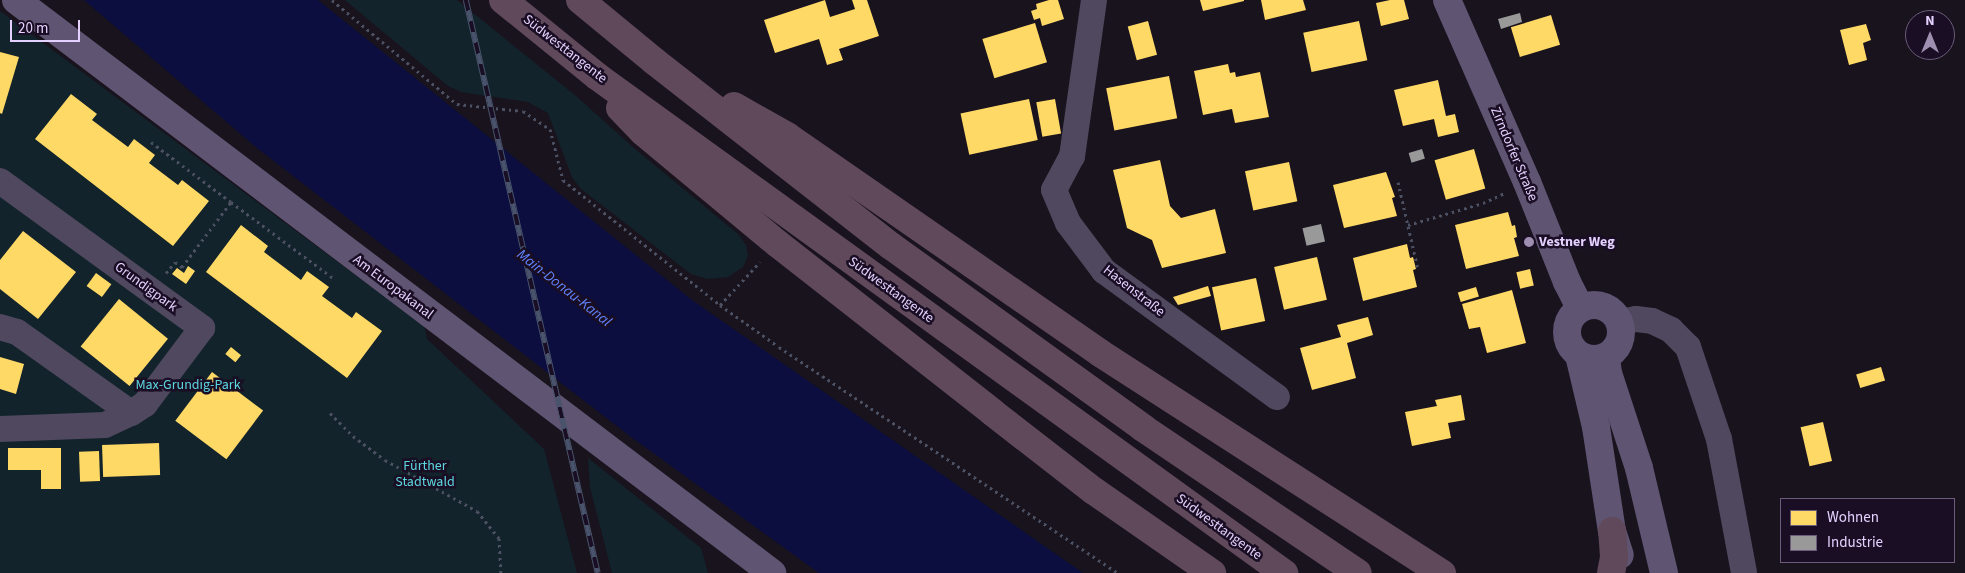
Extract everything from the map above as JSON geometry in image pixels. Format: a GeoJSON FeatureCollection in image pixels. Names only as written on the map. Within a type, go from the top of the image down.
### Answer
{"type":"FeatureCollection","features":[{"type":"Feature","properties":{"kind":"highway","name":"Südwesttangente"},"geometry":{"type":"LineString","coordinates":[[503,0],[598,77],[1284,573]]}},
{"type":"Feature","properties":{"kind":"highway"},"geometry":{"type":"LineString","coordinates":[[580,0],[654,61],[892,246],[1143,428],[1358,573]]}},
{"type":"Feature","properties":{"kind":"highway"},"geometry":{"type":"LineString","coordinates":[[654,61],[787,136],[1100,353],[1442,573]]}},
{"type":"Feature","properties":{"kind":"highway"},"geometry":{"type":"LineString","coordinates":[[598,77],[619,107],[643,132],[778,244],[1094,491],[1212,573]]}},
{"type":"Feature","properties":{"kind":"highway"},"geometry":{"type":"LineString","coordinates":[[1611,573],[1614,557],[1612,531]]}},
{"type":"Feature","properties":{"kind":"main road","name":"Am Europakanal"},"geometry":{"type":"LineString","coordinates":[[16,0],[772,573]]}},
{"type":"Feature","properties":{"kind":"main road","name":"Zirndorfer Straße"},"geometry":{"type":"LineString","coordinates":[[1447,0],[1527,182],[1567,282],[1580,308]]}},
{"type":"Feature","properties":{"kind":"main road"},"geometry":{"type":"LineString","coordinates":[[1598,304],[1614,312],[1620,322],[1621,336],[1618,344],[1606,356],[1588,359],[1572,349],[1566,331],[1573,314],[1580,308],[1598,304]]}},
{"type":"Feature","properties":{"kind":"main road"},"geometry":{"type":"LineString","coordinates":[[1579,355],[1596,427],[1612,531],[1624,573]]}},
{"type":"Feature","properties":{"kind":"main road"},"geometry":{"type":"LineString","coordinates":[[1606,356],[1608,373],[1639,468],[1664,573]]}},
{"type":"Feature","properties":{"kind":"street","name":"Hasenstraße"},"geometry":{"type":"LineString","coordinates":[[1094,0],[1072,156],[1054,190],[1068,223],[1104,271],[1277,397]]}},
{"type":"Feature","properties":{"kind":"street","name":"Grundigpark"},"geometry":{"type":"LineString","coordinates":[[0,181],[202,328],[146,404],[131,413],[105,425],[0,429]]}},
{"type":"Feature","properties":{"kind":"street"},"geometry":{"type":"LineString","coordinates":[[1620,322],[1636,319],[1652,321],[1670,330],[1688,347],[1718,439],[1744,573]]}},
{"type":"Feature","properties":{"kind":"street"},"geometry":{"type":"LineString","coordinates":[[0,327],[17,332],[131,413]]}},
{"type":"Feature","properties":{"kind":"path"},"geometry":{"type":"LineString","coordinates":[[332,0],[457,104],[522,111],[550,129],[563,180],[720,305],[779,347],[1118,573]]}},
{"type":"Feature","properties":{"kind":"path"},"geometry":{"type":"LineString","coordinates":[[151,142],[333,278]]}},
{"type":"Feature","properties":{"kind":"path"},"geometry":{"type":"LineString","coordinates":[[1398,182],[1418,270]]}},
{"type":"Feature","properties":{"kind":"path"},"geometry":{"type":"LineString","coordinates":[[1408,225],[1483,203],[1527,182]]}},
{"type":"Feature","properties":{"kind":"path"},"geometry":{"type":"LineString","coordinates":[[152,292],[175,262],[182,267],[231,202]]}},
{"type":"Feature","properties":{"kind":"path"},"geometry":{"type":"LineString","coordinates":[[720,305],[778,244]]}},
{"type":"Feature","properties":{"kind":"path"},"geometry":{"type":"LineString","coordinates":[[330,413],[353,436],[385,460],[477,511],[499,538],[501,573]]}},
{"type":"Feature","properties":{"kind":"green space"},"geometry":{"type":"Polygon","coordinates":[[[345,0],[457,0],[576,96],[635,149],[738,234],[746,245],[748,256],[743,267],[728,277],[708,279],[691,274],[581,189],[572,177],[548,113],[528,102],[461,92],[448,86],[345,0]]]}},
{"type":"Feature","properties":{"kind":"green space","name":"Max-Grundig-Park"},"geometry":{"type":"Polygon","coordinates":[[[0,11],[424,326],[427,339],[544,449],[577,573],[0,573],[0,11]]]}},
{"type":"Feature","properties":{"kind":"green space"},"geometry":{"type":"Polygon","coordinates":[[[588,458],[701,548],[708,573],[612,573],[590,487],[588,458]]]}},
{"type":"Feature","properties":{"kind":"water","name":"Main-Donau-Kanal"},"geometry":{"type":"Polygon","coordinates":[[[84,0],[318,0],[692,300],[1083,573],[819,573],[631,437],[257,148],[84,0]]]}},
{"type":"Feature","properties":{"kind":"building: Wohnen"},"geometry":{"type":"Polygon","coordinates":[[[825,0],[830,17],[855,9],[852,0],[867,0],[879,36],[839,49],[843,60],[827,65],[819,39],[775,53],[764,20],[825,0]]]}},
{"type":"Feature","properties":{"kind":"building: Wohnen"},"geometry":{"type":"Polygon","coordinates":[[[1049,0],[1058,0],[1064,19],[1042,26],[1040,18],[1034,20],[1031,11],[1037,9],[1036,4],[1049,0]]]}},
{"type":"Feature","properties":{"kind":"building: Wohnen"},"geometry":{"type":"Polygon","coordinates":[[[1200,0],[1244,0],[1244,1],[1203,11],[1200,0]]]}},
{"type":"Feature","properties":{"kind":"building: Wohnen"},"geometry":{"type":"Polygon","coordinates":[[[1261,0],[1303,0],[1306,10],[1265,20],[1261,0]]]}},
{"type":"Feature","properties":{"kind":"building: Wohnen"},"geometry":{"type":"Polygon","coordinates":[[[1404,0],[1409,19],[1381,26],[1376,3],[1404,0]]]}},
{"type":"Feature","properties":{"kind":"building: Wohnen"},"geometry":{"type":"Polygon","coordinates":[[[1551,15],[1560,45],[1520,57],[1511,27],[1551,15]]]}},
{"type":"Feature","properties":{"kind":"building: Wohnen"},"geometry":{"type":"Polygon","coordinates":[[[1148,21],[1157,55],[1137,60],[1128,26],[1148,21]]]}},
{"type":"Feature","properties":{"kind":"building: Wohnen"},"geometry":{"type":"Polygon","coordinates":[[[1359,21],[1367,60],[1312,72],[1303,33],[1359,21]]]}},
{"type":"Feature","properties":{"kind":"building: Wohnen"},"geometry":{"type":"Polygon","coordinates":[[[1035,23],[1047,62],[994,78],[982,39],[1035,23]]]}},
{"type":"Feature","properties":{"kind":"building: Wohnen"},"geometry":{"type":"Polygon","coordinates":[[[1866,24],[1871,40],[1863,43],[1867,60],[1849,65],[1840,30],[1866,24]]]}},
{"type":"Feature","properties":{"kind":"building: Wohnen"},"geometry":{"type":"Polygon","coordinates":[[[0,52],[19,57],[2,114],[0,113],[0,52]]]}},
{"type":"Feature","properties":{"kind":"building: Wohnen"},"geometry":{"type":"Polygon","coordinates":[[[1228,64],[1230,73],[1235,72],[1236,77],[1260,72],[1269,117],[1235,123],[1232,109],[1203,115],[1194,71],[1228,64]]]}},
{"type":"Feature","properties":{"kind":"building: Wohnen"},"geometry":{"type":"Polygon","coordinates":[[[1169,76],[1177,118],[1114,130],[1106,88],[1169,76]]]}},
{"type":"Feature","properties":{"kind":"building: Wohnen"},"geometry":{"type":"Polygon","coordinates":[[[1438,80],[1446,116],[1455,114],[1459,132],[1438,137],[1434,119],[1403,126],[1394,90],[1438,80]]]}},
{"type":"Feature","properties":{"kind":"building: Wohnen"},"geometry":{"type":"Polygon","coordinates":[[[71,94],[97,114],[92,120],[128,147],[134,139],[155,155],[149,163],[178,185],[182,180],[209,201],[173,246],[35,139],[71,94]]]}},
{"type":"Feature","properties":{"kind":"building: Wohnen"},"geometry":{"type":"Polygon","coordinates":[[[1029,99],[1038,140],[969,155],[961,114],[1029,99]]]}},
{"type":"Feature","properties":{"kind":"building: Wohnen"},"geometry":{"type":"Polygon","coordinates":[[[1055,99],[1061,133],[1042,137],[1036,102],[1055,99]]]}},
{"type":"Feature","properties":{"kind":"building: Wohnen"},"geometry":{"type":"Polygon","coordinates":[[[1474,149],[1485,188],[1446,200],[1435,160],[1474,149]]]}},
{"type":"Feature","properties":{"kind":"building: Wohnen"},"geometry":{"type":"Polygon","coordinates":[[[1160,160],[1170,206],[1181,218],[1215,209],[1226,253],[1162,268],[1152,240],[1127,228],[1113,170],[1160,160]]]}},
{"type":"Feature","properties":{"kind":"building: Wohnen"},"geometry":{"type":"Polygon","coordinates":[[[1289,162],[1297,201],[1253,210],[1245,171],[1289,162]]]}},
{"type":"Feature","properties":{"kind":"building: Wohnen"},"geometry":{"type":"Polygon","coordinates":[[[1386,172],[1395,197],[1392,198],[1397,216],[1344,228],[1333,185],[1386,172]]]}},
{"type":"Feature","properties":{"kind":"building: Wohnen"},"geometry":{"type":"Polygon","coordinates":[[[1508,212],[1512,226],[1515,225],[1517,237],[1514,238],[1519,256],[1466,269],[1455,225],[1508,212]]]}},
{"type":"Feature","properties":{"kind":"building: Wohnen"},"geometry":{"type":"Polygon","coordinates":[[[241,225],[268,246],[264,252],[301,280],[307,271],[329,287],[322,296],[352,318],[356,312],[382,331],[347,378],[206,272],[241,225]]]}},
{"type":"Feature","properties":{"kind":"building: Wohnen"},"geometry":{"type":"Polygon","coordinates":[[[23,231],[76,272],[38,319],[0,289],[0,260],[23,231]]]}},
{"type":"Feature","properties":{"kind":"building: Wohnen"},"geometry":{"type":"Polygon","coordinates":[[[1407,244],[1410,258],[1413,257],[1416,269],[1413,270],[1417,287],[1363,301],[1353,258],[1407,244]]]}},
{"type":"Feature","properties":{"kind":"building: Wohnen"},"geometry":{"type":"Polygon","coordinates":[[[1317,257],[1327,300],[1284,310],[1274,267],[1317,257]]]}},
{"type":"Feature","properties":{"kind":"building: Wohnen"},"geometry":{"type":"Polygon","coordinates":[[[188,266],[195,271],[186,284],[172,274],[177,268],[184,273],[188,266]]]}},
{"type":"Feature","properties":{"kind":"building: Wohnen"},"geometry":{"type":"Polygon","coordinates":[[[1530,269],[1534,286],[1520,289],[1516,272],[1530,269]]]}},
{"type":"Feature","properties":{"kind":"building: Wohnen"},"geometry":{"type":"Polygon","coordinates":[[[96,273],[111,284],[102,297],[87,286],[96,273]]]}},
{"type":"Feature","properties":{"kind":"building: Wohnen"},"geometry":{"type":"Polygon","coordinates":[[[1256,278],[1265,321],[1221,330],[1212,287],[1256,278]]]}},
{"type":"Feature","properties":{"kind":"building: Wohnen"},"geometry":{"type":"Polygon","coordinates":[[[1208,286],[1211,296],[1178,305],[1173,297],[1208,286]]]}},
{"type":"Feature","properties":{"kind":"building: Wohnen"},"geometry":{"type":"Polygon","coordinates":[[[1476,287],[1479,297],[1461,302],[1458,293],[1476,287]]]}},
{"type":"Feature","properties":{"kind":"building: Wohnen"},"geometry":{"type":"Polygon","coordinates":[[[1512,290],[1526,343],[1487,353],[1480,327],[1469,329],[1462,304],[1512,290]]]}},
{"type":"Feature","properties":{"kind":"building: Wohnen"},"geometry":{"type":"Polygon","coordinates":[[[119,299],[168,339],[130,386],[81,346],[119,299]]]}},
{"type":"Feature","properties":{"kind":"building: Wohnen"},"geometry":{"type":"Polygon","coordinates":[[[1368,317],[1373,335],[1347,343],[1356,378],[1312,390],[1300,348],[1341,337],[1337,325],[1368,317]]]}},
{"type":"Feature","properties":{"kind":"building: Wohnen"},"geometry":{"type":"Polygon","coordinates":[[[231,347],[241,355],[235,362],[225,354],[231,347]]]}},
{"type":"Feature","properties":{"kind":"building: Wohnen"},"geometry":{"type":"Polygon","coordinates":[[[0,357],[24,364],[16,394],[0,389],[0,357]]]}},
{"type":"Feature","properties":{"kind":"building: Wohnen"},"geometry":{"type":"Polygon","coordinates":[[[1881,367],[1885,380],[1860,388],[1856,375],[1881,367]]]}},
{"type":"Feature","properties":{"kind":"building: Wohnen"},"geometry":{"type":"Polygon","coordinates":[[[212,372],[263,411],[226,459],[175,421],[212,372]]]}},
{"type":"Feature","properties":{"kind":"building: Wohnen"},"geometry":{"type":"Polygon","coordinates":[[[1461,395],[1465,420],[1448,423],[1451,438],[1412,446],[1405,412],[1437,406],[1435,400],[1461,395]]]}},
{"type":"Feature","properties":{"kind":"building: Wohnen"},"geometry":{"type":"Polygon","coordinates":[[[1823,422],[1832,461],[1810,466],[1801,427],[1823,422]]]}},
{"type":"Feature","properties":{"kind":"building: Wohnen"},"geometry":{"type":"Polygon","coordinates":[[[159,443],[160,475],[103,477],[102,445],[159,443]]]}},
{"type":"Feature","properties":{"kind":"building: Wohnen"},"geometry":{"type":"Polygon","coordinates":[[[8,448],[61,448],[61,489],[41,489],[41,470],[8,470],[8,448]]]}},
{"type":"Feature","properties":{"kind":"building: Wohnen"},"geometry":{"type":"Polygon","coordinates":[[[99,451],[100,481],[80,482],[79,452],[99,451]]]}},
{"type":"Feature","properties":{"kind":"building: Industrie"},"geometry":{"type":"Polygon","coordinates":[[[1520,13],[1522,22],[1501,29],[1498,19],[1520,13]]]}},
{"type":"Feature","properties":{"kind":"building: Industrie"},"geometry":{"type":"Polygon","coordinates":[[[1422,149],[1425,159],[1412,163],[1409,153],[1422,149]]]}},
{"type":"Feature","properties":{"kind":"building: Industrie"},"geometry":{"type":"Polygon","coordinates":[[[1321,224],[1325,242],[1307,246],[1302,228],[1321,224]]]}},
{"type":"Feature","properties":{"kind":"railway"},"geometry":{"type":"LineString","coordinates":[[466,0],[598,573]]}},
{"type":"Feature","properties":{"kind":"place","name":"Vestner Weg"},"geometry":{"type":"Point","coordinates":[1529,242]}},
{"type":"Feature","properties":{"kind":"park label","name":"Fürther Stadtwald"},"geometry":{"type":"Point","coordinates":[425,474]}}]}
